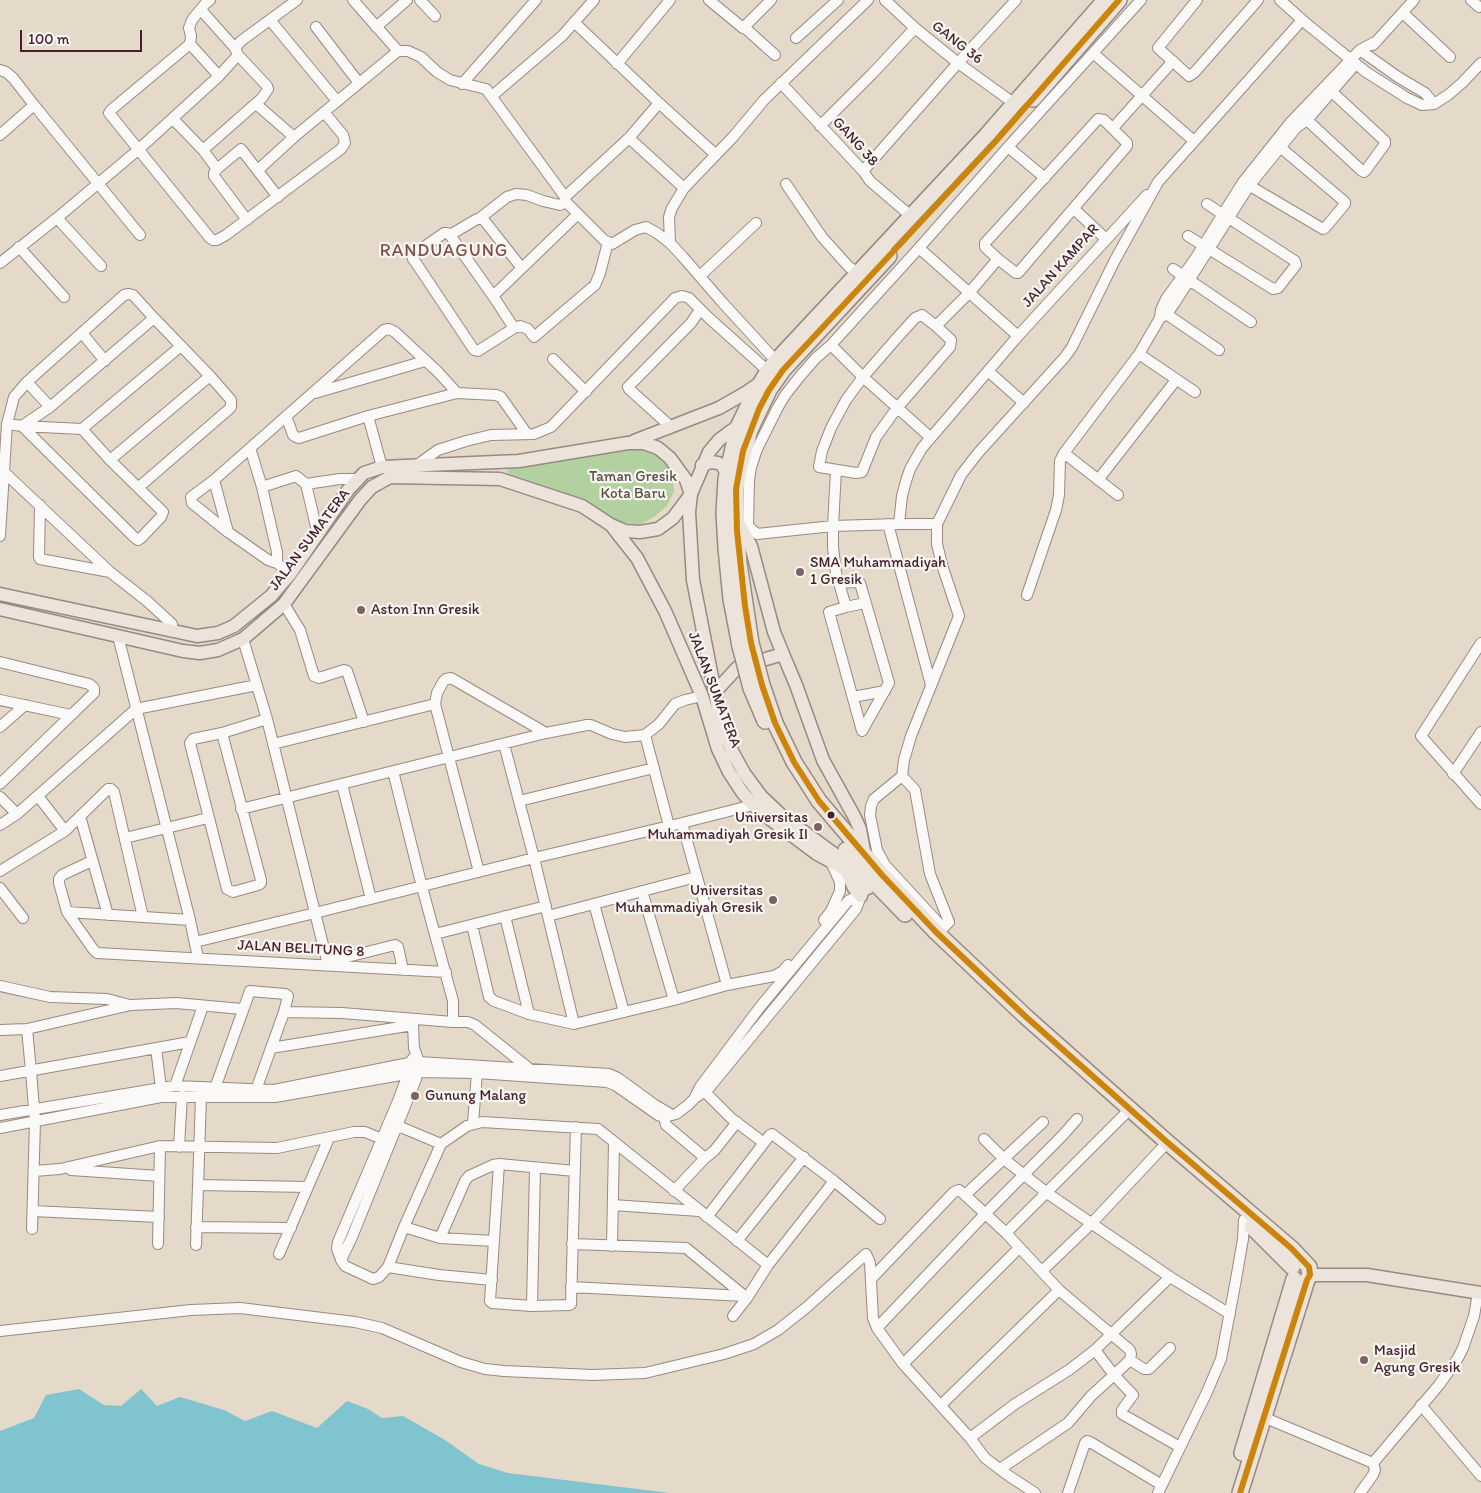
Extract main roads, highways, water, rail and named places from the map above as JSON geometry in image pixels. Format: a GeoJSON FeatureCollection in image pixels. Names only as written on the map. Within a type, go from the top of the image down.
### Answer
{"type":"FeatureCollection","features":[{"type":"Feature","properties":{"kind":"highway"},"geometry":{"type":"LineString","coordinates":[[1105,0],[940,194],[783,370],[747,422],[727,474],[724,513],[731,599],[746,645],[763,716],[786,765],[811,807],[859,865],[868,889],[989,989],[1125,1114],[1302,1272]]}},
{"type":"Feature","properties":{"kind":"highway"},"geometry":{"type":"LineString","coordinates":[[746,645],[736,518],[736,489],[753,396],[769,371],[858,273],[912,217],[940,194],[1012,123],[1119,0]]}},
{"type":"Feature","properties":{"kind":"highway"},"geometry":{"type":"LineString","coordinates":[[757,686],[794,762],[819,801],[866,857],[938,930],[989,989]]}},
{"type":"Feature","properties":{"kind":"highway"},"geometry":{"type":"LineString","coordinates":[[1032,1028],[1291,1248],[1302,1272],[1264,1417],[1240,1493]]}},
{"type":"Feature","properties":{"kind":"highway"},"geometry":{"type":"LineString","coordinates":[[1230,1493],[1287,1305],[1302,1272]]}},
{"type":"Feature","properties":{"kind":"main road"},"geometry":{"type":"LineString","coordinates":[[628,443],[719,408],[747,392],[769,371]]}},
{"type":"Feature","properties":{"kind":"main road"},"geometry":{"type":"LineString","coordinates":[[611,525],[625,531],[640,532],[658,528],[673,518],[691,494],[709,452],[719,440],[747,422],[736,410],[719,408]]}},
{"type":"Feature","properties":{"kind":"main road"},"geometry":{"type":"LineString","coordinates":[[628,443],[644,443],[658,448],[681,471],[691,494]]}},
{"type":"Feature","properties":{"kind":"main road","name":"JALAN SUMATERA"},"geometry":{"type":"LineString","coordinates":[[0,594],[197,636],[218,633],[234,626],[271,596],[290,574],[348,490],[364,474],[382,467],[519,461],[628,443]]}},
{"type":"Feature","properties":{"kind":"main road"},"geometry":{"type":"LineString","coordinates":[[702,465],[711,462],[718,463],[722,465],[727,474]]}},
{"type":"Feature","properties":{"kind":"main road"},"geometry":{"type":"LineString","coordinates":[[470,478],[471,463]]}},
{"type":"Feature","properties":{"kind":"main road","name":"JALAN SUMATERA"},"geometry":{"type":"LineString","coordinates":[[0,609],[182,651],[200,653],[218,650],[243,640],[284,604],[360,500],[372,487],[390,477],[500,479],[582,506],[611,525],[637,558],[661,602],[702,696],[718,749],[729,772],[742,792],[781,815],[852,867],[868,889]]}},
{"type":"Feature","properties":{"kind":"main road","name":"JALAN SUMATERA"},"geometry":{"type":"LineString","coordinates":[[691,494],[689,512],[693,580],[721,723],[733,753],[757,800],[817,854],[847,872],[854,888],[868,889]]}},
{"type":"Feature","properties":{"kind":"main road"},"geometry":{"type":"LineString","coordinates":[[736,518],[752,546],[774,632],[796,685],[823,760],[854,816],[860,830],[866,857]]}},
{"type":"Feature","properties":{"kind":"main road"},"geometry":{"type":"LineString","coordinates":[[150,643],[154,627]]}},
{"type":"Feature","properties":{"kind":"main road"},"geometry":{"type":"LineString","coordinates":[[766,659],[783,654]]}},
{"type":"Feature","properties":{"kind":"main road"},"geometry":{"type":"LineString","coordinates":[[715,692],[737,668]]}},
{"type":"Feature","properties":{"kind":"main road"},"geometry":{"type":"LineString","coordinates":[[1302,1272],[1343,1267],[1367,1275],[1479,1293]]}},
{"type":"Feature","properties":{"kind":"water"},"geometry":{"type":"Polygon","coordinates":[[[79,1389],[104,1405],[121,1406],[141,1389],[157,1406],[180,1397],[224,1410],[245,1421],[272,1411],[317,1428],[347,1401],[368,1409],[382,1418],[403,1416],[445,1440],[479,1464],[508,1473],[670,1493],[0,1493],[0,1431],[34,1418],[46,1395],[79,1389]]]}},
{"type":"Feature","properties":{"kind":"place","name":"SMA Muhammadiyah 1 Gresik"},"geometry":{"type":"Point","coordinates":[800,572]}},
{"type":"Feature","properties":{"kind":"place","name":"Aston Inn Gresik"},"geometry":{"type":"Point","coordinates":[361,610]}},
{"type":"Feature","properties":{"kind":"place","name":"Universitas Muhammadiyah Gresik II"},"geometry":{"type":"Point","coordinates":[818,827]}},
{"type":"Feature","properties":{"kind":"place","name":"Universitas Muhammadiyah Gresik"},"geometry":{"type":"Point","coordinates":[773,900]}},
{"type":"Feature","properties":{"kind":"place","name":"Gunung Malang"},"geometry":{"type":"Point","coordinates":[415,1096]}},
{"type":"Feature","properties":{"kind":"place","name":"Masjid Agung Gresik"},"geometry":{"type":"Point","coordinates":[1364,1360]}},
{"type":"Feature","properties":{"kind":"district","name":"RANDUAGUNG"},"geometry":{"type":"Point","coordinates":[444,251]}},
{"type":"Feature","properties":{"kind":"park label","name":"Taman Gresik Kota Baru"},"geometry":{"type":"Point","coordinates":[633,486]}}]}
